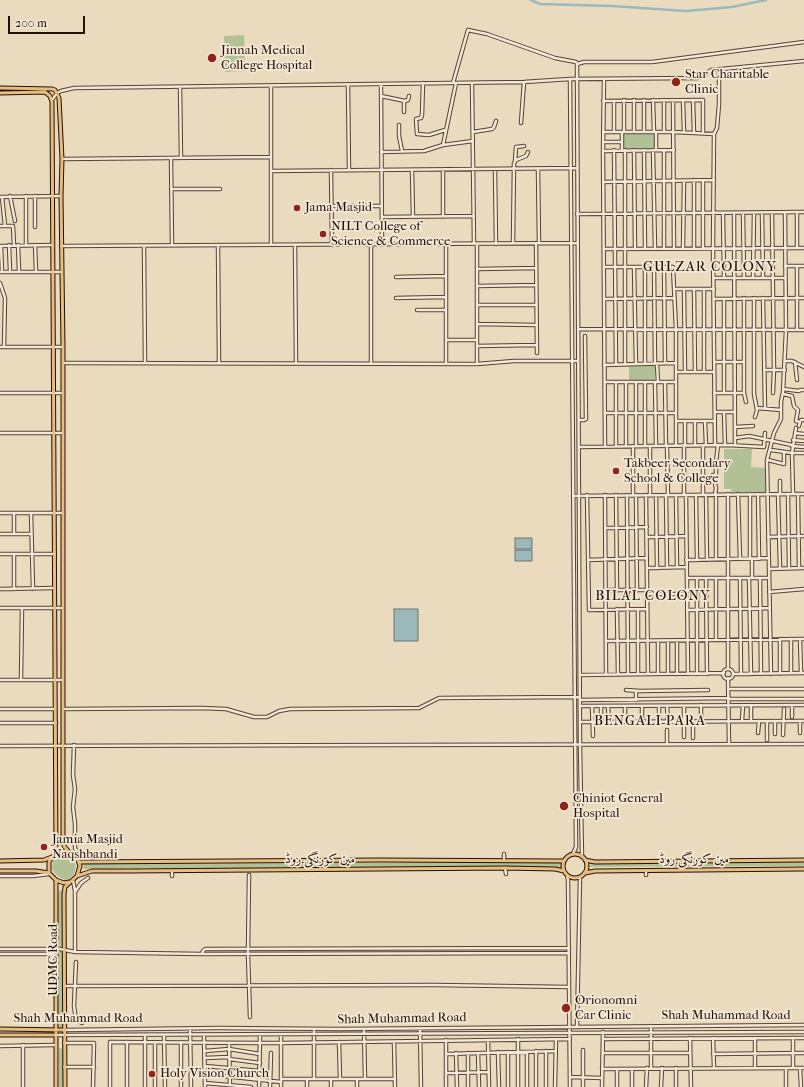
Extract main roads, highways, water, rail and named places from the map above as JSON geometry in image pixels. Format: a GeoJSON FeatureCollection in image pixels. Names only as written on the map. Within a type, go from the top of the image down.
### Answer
{"type":"FeatureCollection","features":[{"type":"Feature","properties":{"kind":"main road"},"geometry":{"type":"LineString","coordinates":[[0,88],[46,88],[55,90],[59,98],[62,159],[61,246],[64,347],[64,842],[66,849],[76,857],[79,862],[79,872],[77,876],[73,880],[64,883],[56,880],[48,868],[52,857]]}},
{"type":"Feature","properties":{"kind":"main road"},"geometry":{"type":"LineString","coordinates":[[0,93],[45,92],[52,100],[54,245],[56,854]]}},
{"type":"Feature","properties":{"kind":"main road"},"geometry":{"type":"LineString","coordinates":[[54,251],[61,246]]}},
{"type":"Feature","properties":{"kind":"main road"},"geometry":{"type":"LineString","coordinates":[[0,861],[44,860],[56,854],[69,852]]}},
{"type":"Feature","properties":{"kind":"main road"},"geometry":{"type":"LineString","coordinates":[[573,854],[582,857],[587,866],[585,873],[580,877],[573,878],[567,875],[564,871],[564,860],[573,854]]}},
{"type":"Feature","properties":{"kind":"main road","name":"مین کورنگی روڈ"},"geometry":{"type":"LineString","coordinates":[[79,862],[564,860]]}},
{"type":"Feature","properties":{"kind":"main road","name":"مین کورنگی روڈ"},"geometry":{"type":"LineString","coordinates":[[585,860],[602,862],[804,860]]}},
{"type":"Feature","properties":{"kind":"main road","name":"مین کورنگی روڈ"},"geometry":{"type":"LineString","coordinates":[[77,876],[92,871],[505,868],[555,869],[564,871]]}},
{"type":"Feature","properties":{"kind":"main road","name":"مین کورنگی روڈ"},"geometry":{"type":"LineString","coordinates":[[585,873],[595,871],[646,873],[804,869]]}},
{"type":"Feature","properties":{"kind":"main road"},"geometry":{"type":"LineString","coordinates":[[0,871],[36,871],[50,873]]}},
{"type":"Feature","properties":{"kind":"main road","name":"UDMC Road"},"geometry":{"type":"LineString","coordinates":[[56,880],[56,1087]]}},
{"type":"Feature","properties":{"kind":"main road","name":"UDMC Road"},"geometry":{"type":"LineString","coordinates":[[65,1087],[64,889],[69,882]]}},
{"type":"Feature","properties":{"kind":"main road","name":"Shah Muhammad Road"},"geometry":{"type":"LineString","coordinates":[[0,1029],[64,1030]]}},
{"type":"Feature","properties":{"kind":"main road","name":"Shah Muhammad Road"},"geometry":{"type":"LineString","coordinates":[[0,1035],[55,1035]]}},
{"type":"Feature","properties":{"kind":"water"},"geometry":{"type":"Polygon","coordinates":[[[515,538],[532,538],[532,549],[515,549],[515,538]]]}},
{"type":"Feature","properties":{"kind":"water"},"geometry":{"type":"Polygon","coordinates":[[[515,550],[532,550],[532,561],[515,561],[515,550]]]}},
{"type":"Feature","properties":{"kind":"water"},"geometry":{"type":"Polygon","coordinates":[[[394,609],[418,609],[418,641],[394,641],[394,609]]]}},
{"type":"Feature","properties":{"kind":"waterway"},"geometry":{"type":"LineString","coordinates":[[531,0],[540,4],[612,6],[686,11],[732,7],[766,0]]}},
{"type":"Feature","properties":{"kind":"place","name":"Jinnah Medical College Hospital"},"geometry":{"type":"Point","coordinates":[212,58]}},
{"type":"Feature","properties":{"kind":"place","name":"Star Charitable Clinic"},"geometry":{"type":"Point","coordinates":[676,82]}},
{"type":"Feature","properties":{"kind":"place","name":"Jama Masjid"},"geometry":{"type":"Point","coordinates":[297,208]}},
{"type":"Feature","properties":{"kind":"place","name":"NILT College of Science & Commerce"},"geometry":{"type":"Point","coordinates":[323,234]}},
{"type":"Feature","properties":{"kind":"place","name":"Takbeer Secondary School & College"},"geometry":{"type":"Point","coordinates":[616,471]}},
{"type":"Feature","properties":{"kind":"place","name":"Chiniot General Hospital"},"geometry":{"type":"Point","coordinates":[564,806]}},
{"type":"Feature","properties":{"kind":"place","name":"Jamia Masjid Naqshbandi"},"geometry":{"type":"Point","coordinates":[44,847]}},
{"type":"Feature","properties":{"kind":"place","name":"Orionomni Car Clinic"},"geometry":{"type":"Point","coordinates":[566,1008]}},
{"type":"Feature","properties":{"kind":"place","name":"Holy Vision Church"},"geometry":{"type":"Point","coordinates":[152,1074]}},
{"type":"Feature","properties":{"kind":"district","name":"GULZAR COLONY"},"geometry":{"type":"Point","coordinates":[710,268]}},
{"type":"Feature","properties":{"kind":"district","name":"BILAL COLONY"},"geometry":{"type":"Point","coordinates":[653,597]}},
{"type":"Feature","properties":{"kind":"district","name":"BENGALI PARA"},"geometry":{"type":"Point","coordinates":[650,722]}}]}
